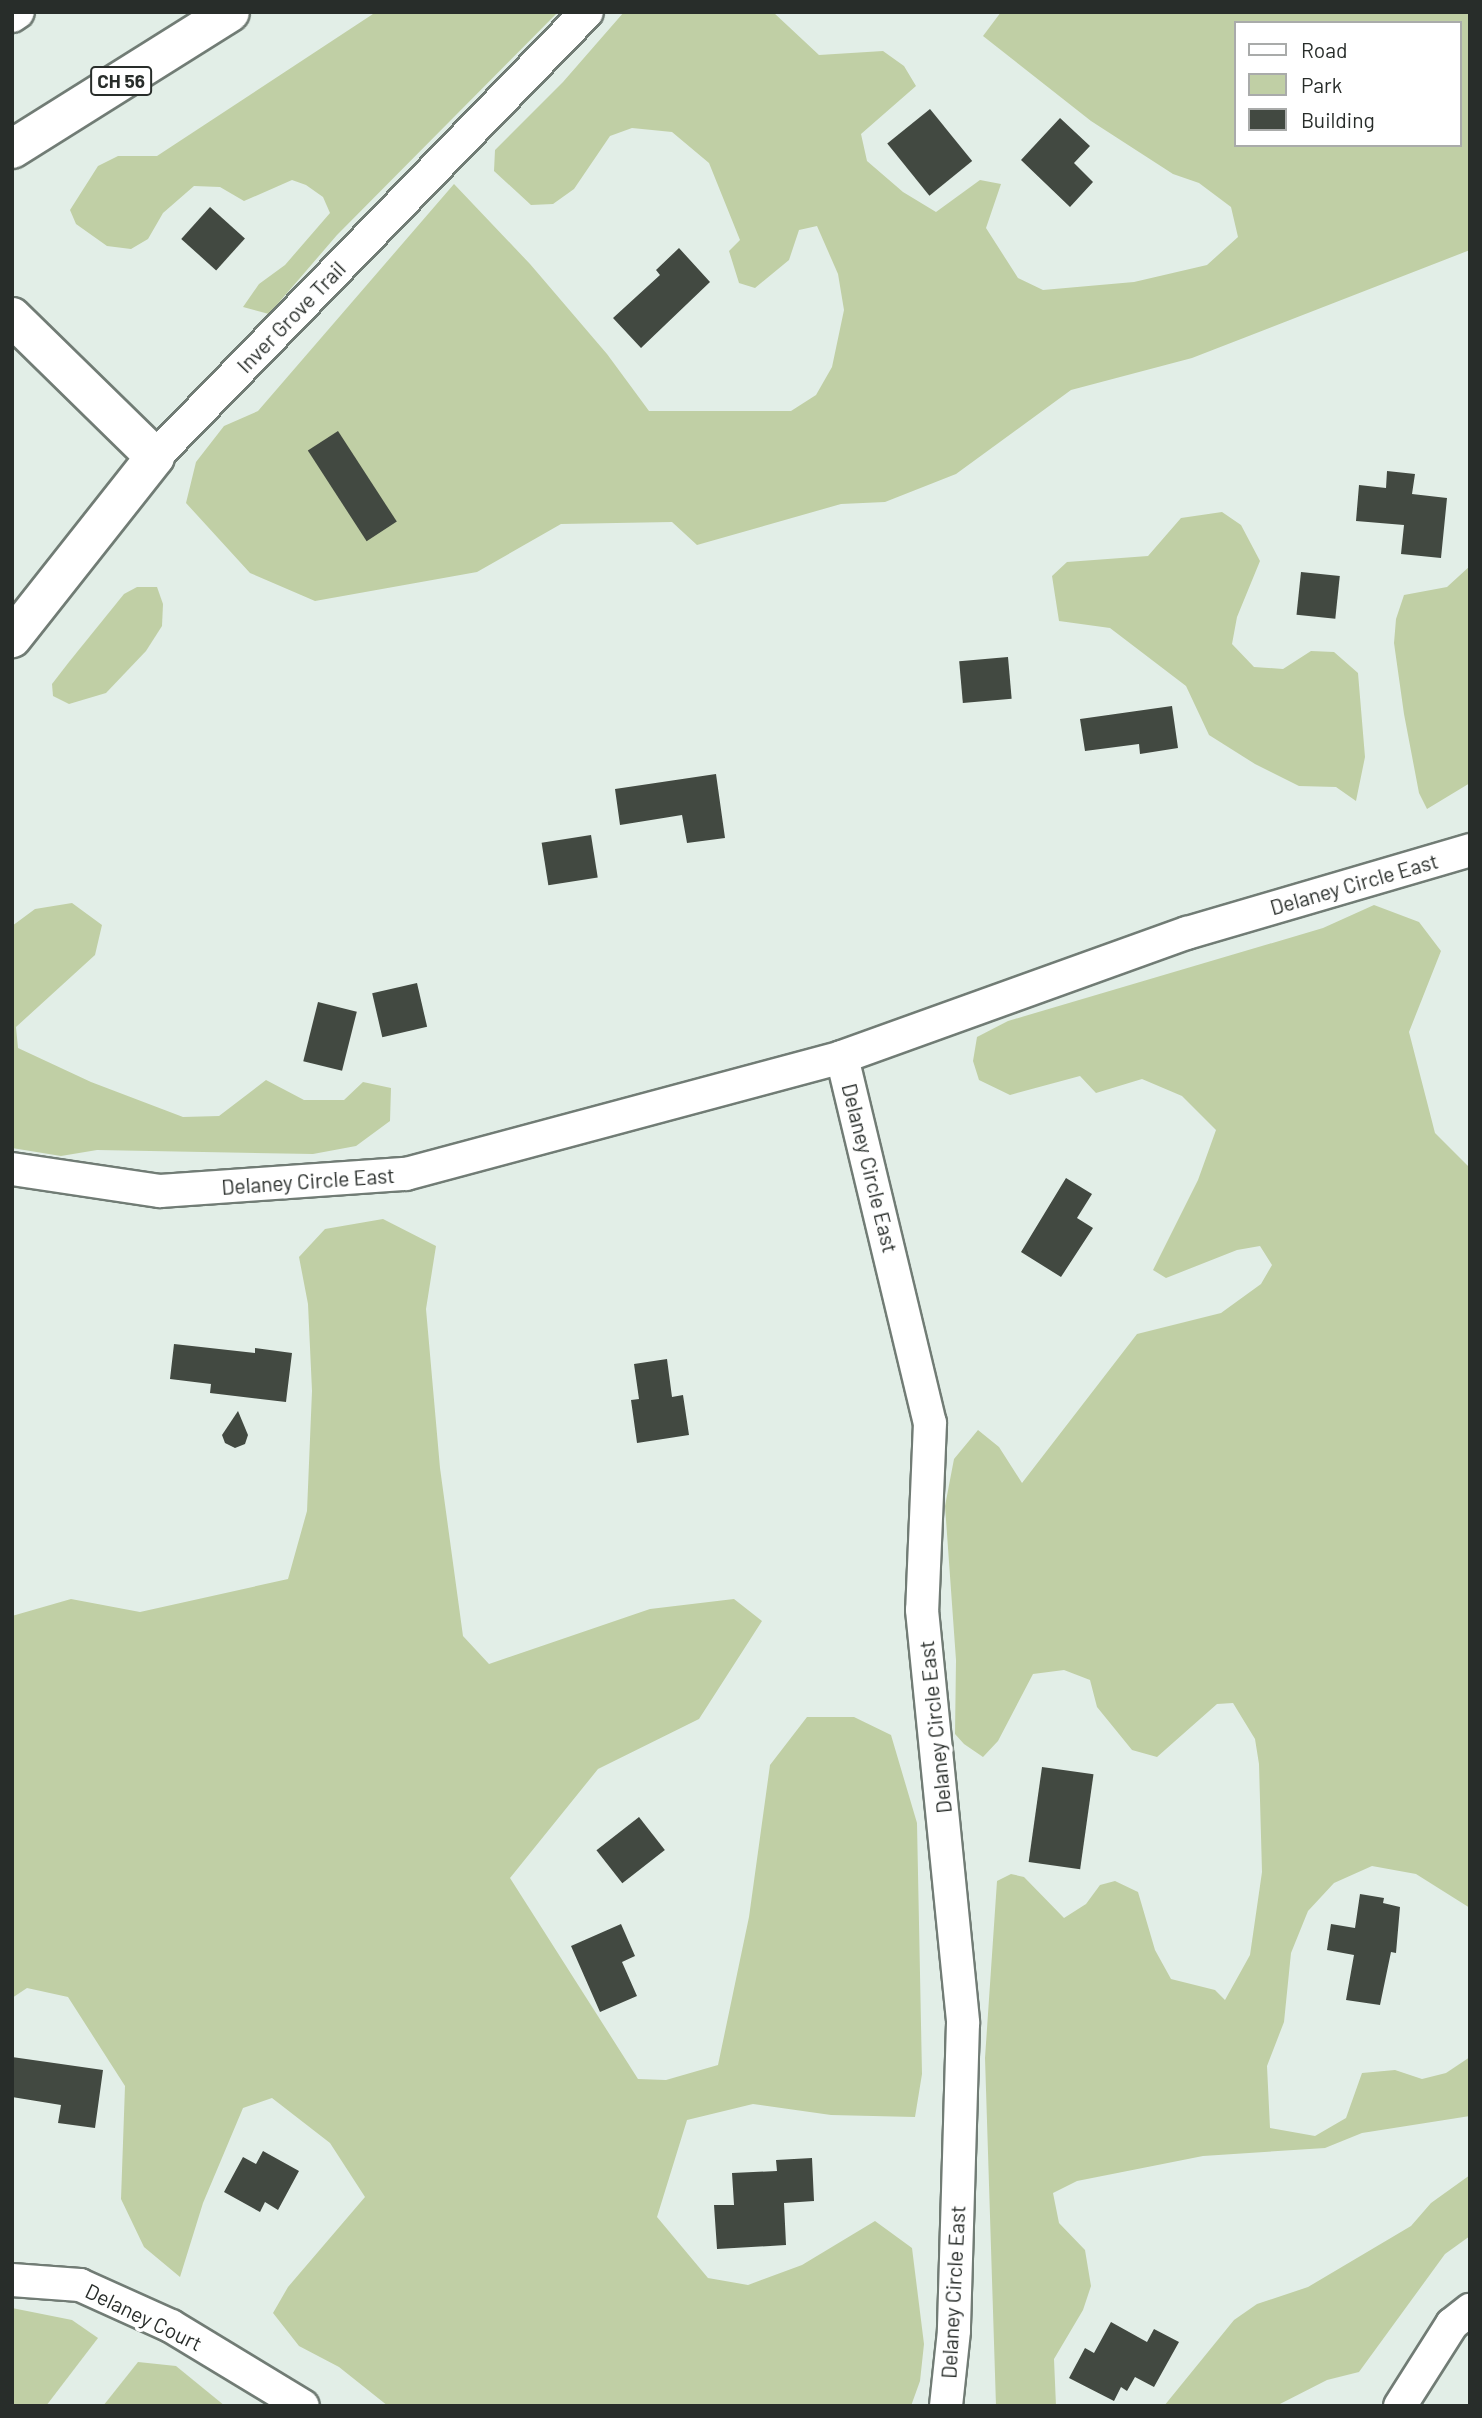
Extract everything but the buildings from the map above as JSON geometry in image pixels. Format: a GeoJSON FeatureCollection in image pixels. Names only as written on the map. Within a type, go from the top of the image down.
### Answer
{"type":"FeatureCollection","features":[{"type":"Feature","properties":{"kind":"street"},"geometry":{"type":"LineString","coordinates":[[12,16],[18,12]]}},
{"type":"Feature","properties":{"kind":"street","name":"CH 56"},"geometry":{"type":"LineString","coordinates":[[12,149],[230,12]]}},
{"type":"Feature","properties":{"kind":"street","name":"Inver Grove Trail"},"geometry":{"type":"LineString","coordinates":[[12,638],[155,457],[587,12]]}},
{"type":"Feature","properties":{"kind":"street"},"geometry":{"type":"LineString","coordinates":[[12,317],[155,457]]}},
{"type":"Feature","properties":{"kind":"street","name":"Delaney Circle East"},"geometry":{"type":"LineString","coordinates":[[12,1169],[160,1191],[406,1174],[842,1057],[1187,933],[1470,850]]}},
{"type":"Feature","properties":{"kind":"street","name":"Delaney Circle East"},"geometry":{"type":"LineString","coordinates":[[842,1057],[930,1423],[922,1610],[963,2023],[954,2331],[946,2406]]}},
{"type":"Feature","properties":{"kind":"street","name":"Delaney Court"},"geometry":{"type":"LineString","coordinates":[[12,2280],[80,2285],[172,2326],[303,2406]]}},
{"type":"Feature","properties":{"kind":"street"},"geometry":{"type":"LineString","coordinates":[[1400,2406],[1452,2324],[1470,2310]]}},
{"type":"Feature","properties":{"kind":"green space"},"geometry":{"type":"Polygon","coordinates":[[[376,12],[558,12],[337,235],[269,314],[243,307],[259,284],[285,265],[330,213],[323,197],[306,185],[292,180],[244,201],[220,187],[194,186],[163,213],[148,239],[131,249],[107,246],[76,224],[70,210],[98,166],[118,156],[157,156],[376,12]]]}},
{"type":"Feature","properties":{"kind":"green space"},"geometry":{"type":"Polygon","coordinates":[[[624,12],[773,12],[819,55],[883,51],[904,66],[916,86],[861,134],[867,161],[903,192],[936,212],[980,180],[1001,184],[986,228],[1018,278],[1043,290],[1134,282],[1207,265],[1238,237],[1231,207],[1199,183],[1173,174],[1091,121],[983,36],[1001,12],[1470,12],[1470,250],[1192,358],[1071,390],[956,474],[885,502],[841,504],[697,545],[672,522],[561,524],[477,572],[315,601],[250,573],[186,503],[196,462],[224,426],[258,411],[454,184],[530,264],[607,354],[649,411],[791,411],[816,395],[832,367],[844,310],[838,274],[817,226],[799,230],[789,260],[755,288],[739,283],[729,251],[740,240],[709,163],[672,132],[632,128],[610,136],[574,189],[553,204],[531,205],[494,171],[495,150],[563,82],[624,12]]]}},
{"type":"Feature","properties":{"kind":"green space"},"geometry":{"type":"Polygon","coordinates":[[[1222,512],[1241,525],[1260,561],[1237,617],[1232,644],[1254,667],[1283,669],[1311,651],[1334,652],[1358,673],[1365,757],[1356,801],[1336,787],[1299,786],[1255,764],[1209,735],[1186,686],[1110,628],[1059,621],[1052,576],[1067,562],[1148,556],[1181,518],[1222,512]]]}},
{"type":"Feature","properties":{"kind":"green space"},"geometry":{"type":"Polygon","coordinates":[[[1470,566],[1470,783],[1427,809],[1419,793],[1404,714],[1394,643],[1396,619],[1404,595],[1447,587],[1470,566]]]}},
{"type":"Feature","properties":{"kind":"green space"},"geometry":{"type":"Polygon","coordinates":[[[137,587],[157,587],[163,604],[162,626],[146,651],[106,693],[69,704],[53,696],[52,684],[124,594],[137,587]]]}},
{"type":"Feature","properties":{"kind":"green space"},"geometry":{"type":"Polygon","coordinates":[[[72,903],[102,925],[95,955],[16,1027],[18,1048],[91,1082],[183,1117],[219,1116],[266,1080],[304,1100],[344,1100],[363,1082],[391,1088],[390,1121],[356,1146],[313,1154],[97,1150],[61,1156],[12,1148],[12,926],[35,909],[72,903]]]}},
{"type":"Feature","properties":{"kind":"green space"},"geometry":{"type":"Polygon","coordinates":[[[1374,905],[1419,922],[1441,951],[1409,1032],[1435,1133],[1470,1168],[1470,1908],[1416,1874],[1372,1866],[1334,1883],[1308,1911],[1291,1953],[1284,2022],[1267,2066],[1270,2128],[1315,2136],[1346,2118],[1362,2073],[1395,2070],[1422,2079],[1446,2073],[1470,2057],[1470,2116],[1362,2133],[1325,2148],[1203,2156],[1077,2181],[1053,2193],[1059,2223],[1085,2250],[1091,2286],[1083,2310],[1054,2359],[1056,2406],[996,2406],[985,2058],[997,1881],[1011,1874],[1024,1877],[1064,1918],[1086,1904],[1100,1885],[1115,1881],[1138,1892],[1155,1950],[1171,1979],[1215,1990],[1225,2000],[1250,1955],[1262,1872],[1259,1764],[1255,1739],[1233,1703],[1217,1704],[1157,1757],[1132,1750],[1097,1707],[1090,1680],[1064,1670],[1033,1674],[998,1741],[983,1757],[964,1744],[955,1734],[956,1660],[945,1506],[954,1459],[978,1430],[999,1447],[1022,1483],[1137,1334],[1221,1313],[1261,1284],[1272,1265],[1260,1246],[1237,1250],[1166,1278],[1153,1270],[1198,1180],[1216,1130],[1182,1096],[1142,1079],[1096,1093],[1080,1076],[1010,1095],[979,1080],[973,1061],[977,1037],[1008,1021],[1323,928],[1374,905]]]}},
{"type":"Feature","properties":{"kind":"green space"},"geometry":{"type":"Polygon","coordinates":[[[383,1219],[436,1246],[426,1309],[440,1468],[463,1636],[489,1664],[650,1609],[734,1599],[762,1621],[699,1719],[598,1769],[510,1878],[638,2079],[666,2080],[718,2065],[749,1917],[770,1765],[807,1717],[854,1717],[891,1735],[917,1823],[922,2074],[915,2117],[831,2115],[753,2104],[687,2120],[657,2217],[708,2278],[748,2285],[802,2265],[875,2221],[912,2248],[924,2344],[920,2381],[911,2406],[388,2406],[339,2367],[299,2346],[273,2313],[288,2287],[365,2197],[330,2143],[272,2098],[243,2108],[203,2203],[180,2277],[144,2247],[121,2199],[125,2086],[68,1997],[27,1988],[12,1998],[12,1616],[71,1599],[140,1612],[288,1579],[307,1511],[312,1391],[308,1304],[299,1257],[325,1229],[383,1219]]]}},
{"type":"Feature","properties":{"kind":"green space"},"geometry":{"type":"Polygon","coordinates":[[[1470,2175],[1470,2236],[1445,2254],[1359,2372],[1327,2380],[1276,2406],[1164,2406],[1234,2320],[1257,2304],[1308,2287],[1411,2226],[1431,2203],[1470,2175]]]}},
{"type":"Feature","properties":{"kind":"green space"},"geometry":{"type":"Polygon","coordinates":[[[12,2308],[72,2320],[98,2338],[46,2406],[12,2406],[12,2308]]]}},
{"type":"Feature","properties":{"kind":"green space"},"geometry":{"type":"Polygon","coordinates":[[[138,2362],[176,2366],[225,2406],[103,2406],[138,2362]]]}}]}
